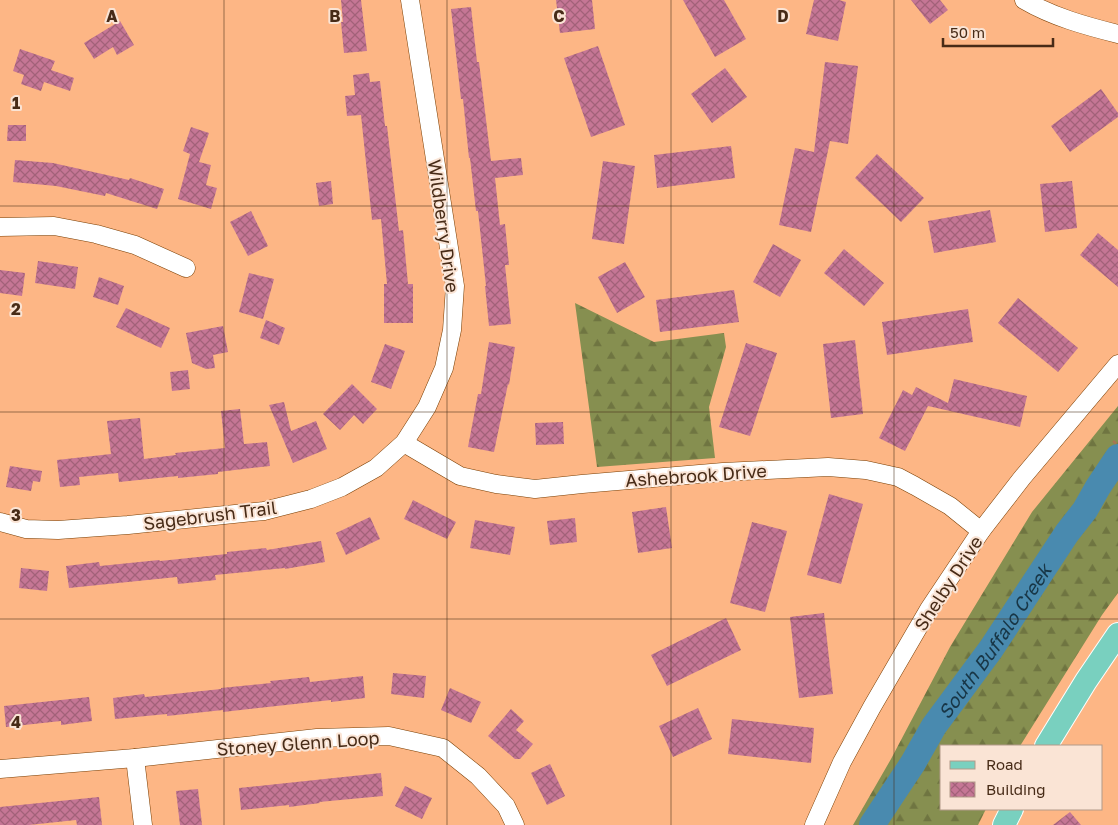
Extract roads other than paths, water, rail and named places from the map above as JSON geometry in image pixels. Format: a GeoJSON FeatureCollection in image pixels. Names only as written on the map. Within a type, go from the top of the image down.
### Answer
{"type":"FeatureCollection","features":[{"type":"Feature","properties":{"kind":"main road"},"geometry":{"type":"LineString","coordinates":[[1047,745],[1086,680],[1118,634]]}},
{"type":"Feature","properties":{"kind":"main road"},"geometry":{"type":"LineString","coordinates":[[1004,825],[1012,810]]}},
{"type":"Feature","properties":{"kind":"street","name":"Wildberry Drive"},"geometry":{"type":"LineString","coordinates":[[404,443],[428,407],[444,368],[452,330],[455,286],[410,0]]}},
{"type":"Feature","properties":{"kind":"street"},"geometry":{"type":"LineString","coordinates":[[1024,0],[1064,18],[1118,34]]}},
{"type":"Feature","properties":{"kind":"street"},"geometry":{"type":"LineString","coordinates":[[0,227],[54,226],[96,234],[135,245],[186,268]]}},
{"type":"Feature","properties":{"kind":"street","name":"Shelby Drive"},"geometry":{"type":"LineString","coordinates":[[814,825],[842,762],[872,707],[929,610],[981,531],[1022,478],[1118,364]]}},
{"type":"Feature","properties":{"kind":"street","name":"Sagebrush Trail"},"geometry":{"type":"LineString","coordinates":[[0,522],[26,529],[58,530],[264,511],[310,499],[342,487],[376,468],[404,443]]}},
{"type":"Feature","properties":{"kind":"street","name":"Ashebrook Drive"},"geometry":{"type":"LineString","coordinates":[[404,443],[460,476],[496,484],[535,489],[723,472],[828,467],[866,470],[898,477],[915,486],[950,506],[981,531]]}},
{"type":"Feature","properties":{"kind":"street","name":"Stoney Glenn Loop"},"geometry":{"type":"LineString","coordinates":[[0,769],[135,758],[317,738],[389,736],[442,748],[478,776],[506,806],[516,825]]}},
{"type":"Feature","properties":{"kind":"street"},"geometry":{"type":"LineString","coordinates":[[135,758],[143,825]]}},
{"type":"Feature","properties":{"kind":"waterway","name":"South Buffalo Creek"},"geometry":{"type":"LineString","coordinates":[[872,825],[913,763],[934,726],[991,649],[1067,533],[1085,510],[1118,457]]}}]}
